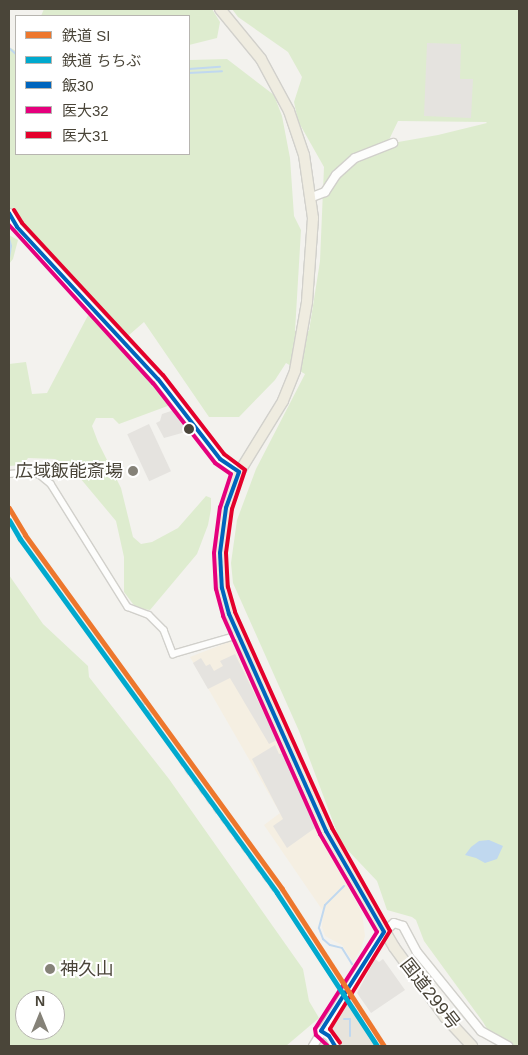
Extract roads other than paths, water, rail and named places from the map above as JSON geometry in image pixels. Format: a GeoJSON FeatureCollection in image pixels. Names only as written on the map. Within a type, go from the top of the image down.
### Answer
{"type":"FeatureCollection","features":[{"type":"Feature","properties":{"kind":"highway","name":"国道299号"},"geometry":{"type":"LineString","coordinates":[[220,9],[261,59],[283,98],[304,155],[312,197],[313,242],[295,371],[283,402],[239,472],[226,508],[220,553],[225,602],[326,831],[384,932],[445,1017],[472,1046]]}},
{"type":"Feature","properties":{"kind":"street"},"geometry":{"type":"LineString","coordinates":[[312,197],[325,192],[336,175],[355,158],[393,143]]}},
{"type":"Feature","properties":{"kind":"street"},"geometry":{"type":"LineString","coordinates":[[9,213],[17,227],[29,241],[158,379],[220,459],[239,472]]}},
{"type":"Feature","properties":{"kind":"street"},"geometry":{"type":"LineString","coordinates":[[9,474],[32,472],[40,475],[51,484],[128,607],[149,615],[164,630],[173,654],[238,635]]}},
{"type":"Feature","properties":{"kind":"street"},"geometry":{"type":"LineString","coordinates":[[313,1046],[384,932],[394,924],[403,926],[417,952],[469,1018],[491,1038],[508,1046]]}},
{"type":"Feature","properties":{"kind":"street"},"geometry":{"type":"LineString","coordinates":[[321,1031],[329,1036],[335,1046]]}},
{"type":"Feature","properties":{"kind":"water"},"geometry":{"type":"Polygon","coordinates":[[[489,840],[503,846],[497,859],[485,863],[465,855],[479,841],[489,840]]]}},
{"type":"Feature","properties":{"kind":"waterway"},"geometry":{"type":"LineString","coordinates":[[9,48],[15,53]]}},
{"type":"Feature","properties":{"kind":"waterway"},"geometry":{"type":"LineString","coordinates":[[190,69],[220,67]]}},
{"type":"Feature","properties":{"kind":"waterway"},"geometry":{"type":"LineString","coordinates":[[190,73],[222,71]]}},
{"type":"Feature","properties":{"kind":"waterway"},"geometry":{"type":"LineString","coordinates":[[9,238],[11,246],[9,259]]}},
{"type":"Feature","properties":{"kind":"waterway"},"geometry":{"type":"LineString","coordinates":[[344,886],[325,905],[319,928],[323,939],[330,945],[342,948],[352,964]]}},
{"type":"Feature","properties":{"kind":"waterway"},"geometry":{"type":"LineString","coordinates":[[344,1019],[350,1019],[350,1036]]}},
{"type":"Feature","properties":{"kind":"railway"},"geometry":{"type":"LineString","coordinates":[[123,669],[185,770],[314,947],[379,1046]]}},
{"type":"Feature","properties":{"kind":"rail line","name":"SI"},"geometry":{"type":"LineString","coordinates":[[9,508],[25,535],[282,889],[384,1046]]}},
{"type":"Feature","properties":{"kind":"rail line","name":"ちちぶ"},"geometry":{"type":"LineString","coordinates":[[9,520],[20,539],[277,893],[377,1046]]}},
{"type":"Feature","properties":{"kind":"place","name":"広域飯能斎場"},"geometry":{"type":"Point","coordinates":[133,471]}},
{"type":"Feature","properties":{"kind":"place","name":"神久山"},"geometry":{"type":"Point","coordinates":[50,969]}}]}
